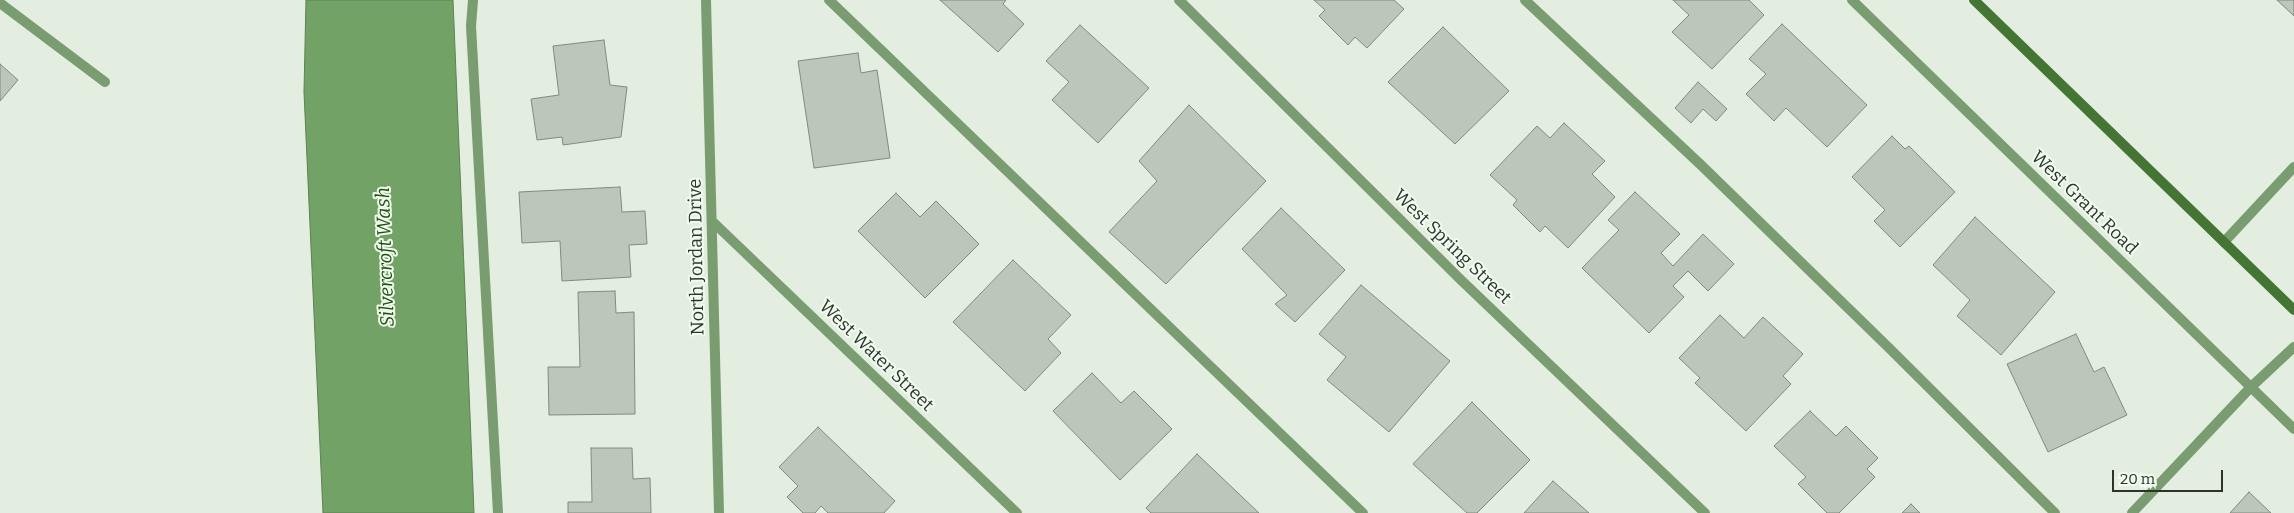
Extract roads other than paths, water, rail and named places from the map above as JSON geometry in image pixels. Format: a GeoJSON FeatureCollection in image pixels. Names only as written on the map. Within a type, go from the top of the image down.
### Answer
{"type":"FeatureCollection","features":[{"type":"Feature","properties":{"kind":"main road"},"geometry":{"type":"LineString","coordinates":[[1974,0],[2294,310]]}},
{"type":"Feature","properties":{"kind":"street"},"geometry":{"type":"LineString","coordinates":[[472,0],[470,26],[498,513]]}},
{"type":"Feature","properties":{"kind":"street","name":"North Jordan Drive"},"geometry":{"type":"LineString","coordinates":[[706,0],[719,513]]}},
{"type":"Feature","properties":{"kind":"street"},"geometry":{"type":"LineString","coordinates":[[829,0],[1362,513]]}},
{"type":"Feature","properties":{"kind":"street","name":"West Spring Street"},"geometry":{"type":"LineString","coordinates":[[1179,0],[1461,280],[1706,513]]}},
{"type":"Feature","properties":{"kind":"street"},"geometry":{"type":"LineString","coordinates":[[1525,0],[1750,213],[2055,513]]}},
{"type":"Feature","properties":{"kind":"street","name":"West Grant Road"},"geometry":{"type":"LineString","coordinates":[[1852,0],[2294,429]]}},
{"type":"Feature","properties":{"kind":"street"},"geometry":{"type":"LineString","coordinates":[[0,3],[105,82]]}},
{"type":"Feature","properties":{"kind":"street"},"geometry":{"type":"LineString","coordinates":[[2224,242],[2294,167]]}},
{"type":"Feature","properties":{"kind":"street","name":"West Water Street"},"geometry":{"type":"LineString","coordinates":[[713,222],[1017,513]]}},
{"type":"Feature","properties":{"kind":"street"},"geometry":{"type":"LineString","coordinates":[[2132,513],[2251,387],[2294,347]]}},
{"type":"Feature","properties":{"kind":"water","name":"Silvercroft Wash"},"geometry":{"type":"Polygon","coordinates":[[[306,0],[453,0],[474,513],[323,513],[304,92],[306,0]]]}}]}
